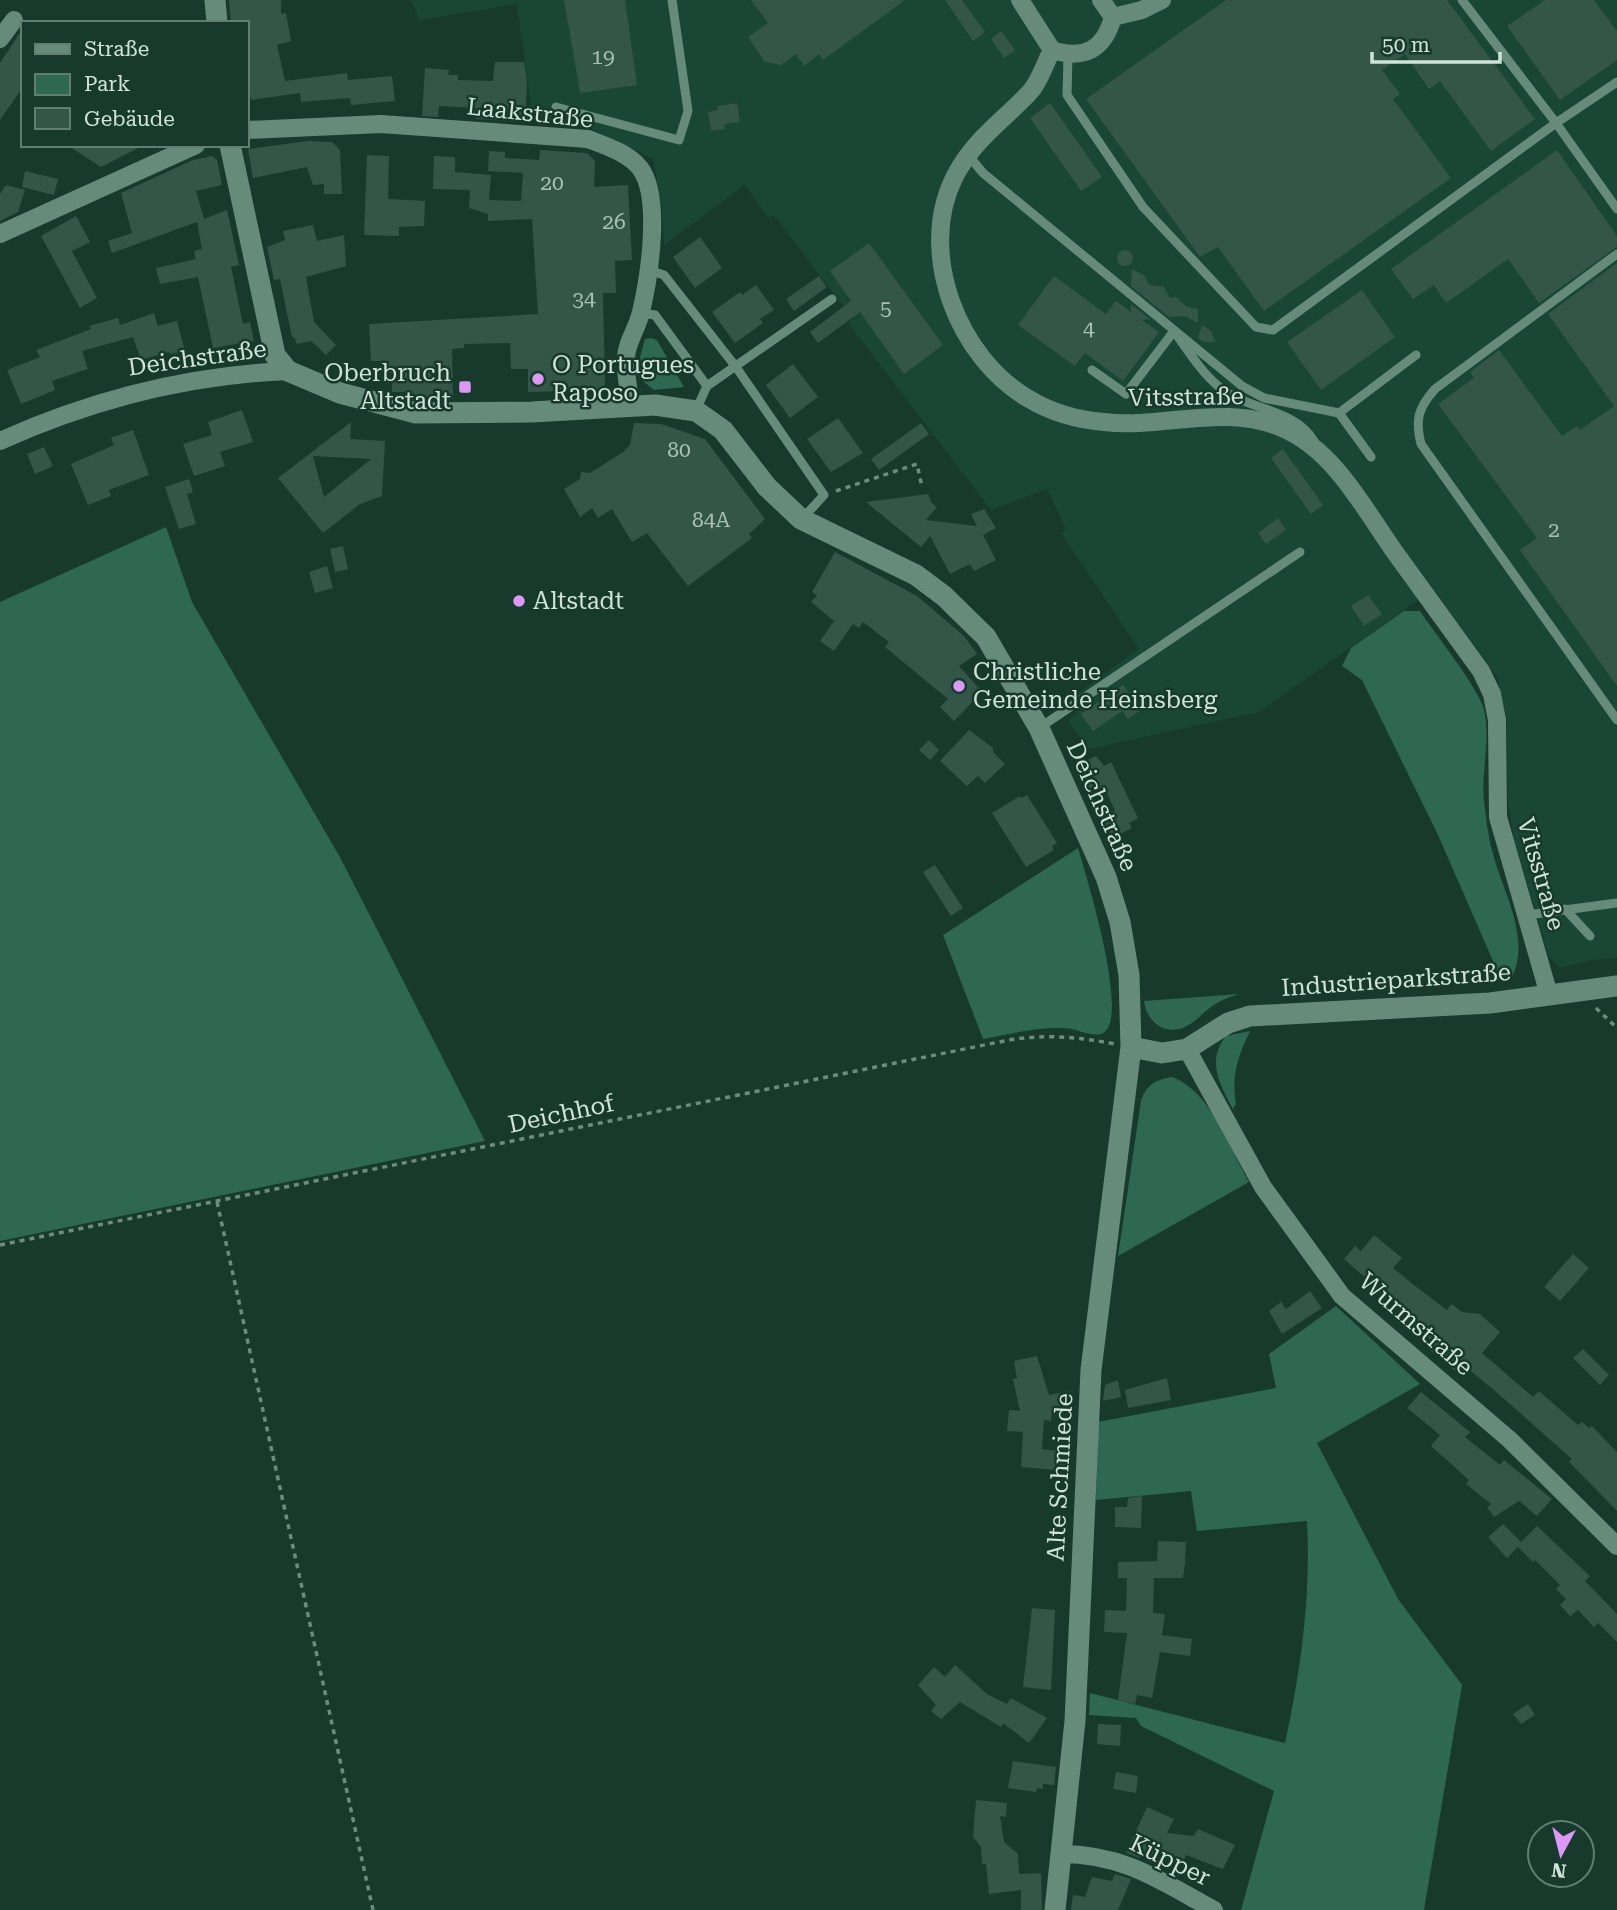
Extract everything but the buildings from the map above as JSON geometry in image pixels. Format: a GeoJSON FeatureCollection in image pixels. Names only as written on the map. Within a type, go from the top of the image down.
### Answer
{"type":"FeatureCollection","features":[{"type":"Feature","properties":{"kind":"street"},"geometry":{"type":"LineString","coordinates":[[215,0],[218,21]]}},
{"type":"Feature","properties":{"kind":"street"},"geometry":{"type":"LineString","coordinates":[[1020,0],[1060,52],[1084,55],[1094,50],[1109,31],[1113,17]]}},
{"type":"Feature","properties":{"kind":"street"},"geometry":{"type":"LineString","coordinates":[[1101,0],[1113,17]]}},
{"type":"Feature","properties":{"kind":"street"},"geometry":{"type":"LineString","coordinates":[[1113,17],[1142,10],[1162,0]]}},
{"type":"Feature","properties":{"kind":"street"},"geometry":{"type":"LineString","coordinates":[[0,39],[14,20]]}},
{"type":"Feature","properties":{"kind":"street","name":"Vitsstraße"},"geometry":{"type":"LineString","coordinates":[[1060,52],[1032,90],[967,154],[942,210],[938,236],[940,264],[958,316],[973,342],[1007,383],[1027,398],[1074,417],[1135,423],[1198,417],[1257,420],[1282,428],[1322,454],[1481,671],[1492,694],[1500,752],[1498,817],[1549,995]]}},
{"type":"Feature","properties":{"kind":"street","name":"Laakstraße"},"geometry":{"type":"LineString","coordinates":[[248,130],[381,124],[588,139],[618,151],[640,167],[650,189],[648,271],[641,313],[626,356],[631,407]]}},
{"type":"Feature","properties":{"kind":"street"},"geometry":{"type":"LineString","coordinates":[[0,234],[192,147]]}},
{"type":"Feature","properties":{"kind":"street"},"geometry":{"type":"LineString","coordinates":[[230,147],[275,355],[288,371]]}},
{"type":"Feature","properties":{"kind":"street","name":"Deichstraße"},"geometry":{"type":"LineString","coordinates":[[0,441],[44,421],[123,394],[243,373],[288,371],[340,393],[416,413],[654,405],[695,411],[723,430],[767,487],[802,519],[916,575],[944,596],[986,637],[1039,728],[1106,877],[1120,922],[1129,975],[1130,1047]]}},
{"type":"Feature","properties":{"kind":"street","name":"Industrieparkstraße"},"geometry":{"type":"LineString","coordinates":[[1187,1049],[1228,1023],[1250,1016],[1490,1003],[1617,986]]}},
{"type":"Feature","properties":{"kind":"street"},"geometry":{"type":"LineString","coordinates":[[1130,1047],[1163,1053],[1187,1049]]}},
{"type":"Feature","properties":{"kind":"street","name":"Alte Schmiede"},"geometry":{"type":"LineString","coordinates":[[1055,1910],[1075,1721],[1091,1370],[1130,1047]]}},
{"type":"Feature","properties":{"kind":"street","name":"Wurmstraße"},"geometry":{"type":"LineString","coordinates":[[1187,1049],[1263,1187],[1342,1296],[1510,1440],[1617,1546]]}},
{"type":"Feature","properties":{"kind":"street","name":"Küpper"},"geometry":{"type":"LineString","coordinates":[[1061,1854],[1090,1854],[1121,1861],[1214,1910]]}},
{"type":"Feature","properties":{"kind":"lane"},"geometry":{"type":"LineString","coordinates":[[556,107],[679,140],[688,110],[672,0]]}},
{"type":"Feature","properties":{"kind":"lane"},"geometry":{"type":"LineString","coordinates":[[1462,0],[1556,123],[1617,209]]}},
{"type":"Feature","properties":{"kind":"lane"},"geometry":{"type":"LineString","coordinates":[[1060,52],[1067,95],[1143,207],[1256,327],[1265,331],[1273,330],[1556,123],[1617,82]]}},
{"type":"Feature","properties":{"kind":"lane"},"geometry":{"type":"LineString","coordinates":[[967,154],[983,173],[1242,386],[1264,398],[1339,413],[1371,457]]}},
{"type":"Feature","properties":{"kind":"lane"},"geometry":{"type":"LineString","coordinates":[[1617,254],[1435,389],[1423,402],[1415,422],[1421,444],[1617,720]]}},
{"type":"Feature","properties":{"kind":"lane"},"geometry":{"type":"LineString","coordinates":[[648,271],[664,275],[736,366],[824,495],[802,519]]}},
{"type":"Feature","properties":{"kind":"lane"},"geometry":{"type":"LineString","coordinates":[[695,411],[707,386],[832,299]]}},
{"type":"Feature","properties":{"kind":"lane"},"geometry":{"type":"LineString","coordinates":[[641,313],[655,314],[707,386]]}},
{"type":"Feature","properties":{"kind":"lane"},"geometry":{"type":"LineString","coordinates":[[1092,370],[1126,394],[1174,331]]}},
{"type":"Feature","properties":{"kind":"lane"},"geometry":{"type":"LineString","coordinates":[[1174,331],[1216,385],[1245,404],[1293,418],[1311,435],[1322,454]]}},
{"type":"Feature","properties":{"kind":"lane"},"geometry":{"type":"LineString","coordinates":[[1339,413],[1416,355]]}},
{"type":"Feature","properties":{"kind":"lane"},"geometry":{"type":"LineString","coordinates":[[1039,728],[1300,552]]}},
{"type":"Feature","properties":{"kind":"lane"},"geometry":{"type":"LineString","coordinates":[[1527,915],[1617,903]]}},
{"type":"Feature","properties":{"kind":"lane"},"geometry":{"type":"LineString","coordinates":[[1565,909],[1590,936]]}},
{"type":"Feature","properties":{"kind":"path"},"geometry":{"type":"LineString","coordinates":[[824,495],[917,464],[922,487]]}},
{"type":"Feature","properties":{"kind":"path"},"geometry":{"type":"LineString","coordinates":[[1582,989],[1583,996],[1617,1028]]}},
{"type":"Feature","properties":{"kind":"path","name":"Deichhof"},"geometry":{"type":"LineString","coordinates":[[0,1245],[1009,1040],[1035,1036],[1074,1037],[1130,1047]]}},
{"type":"Feature","properties":{"kind":"path"},"geometry":{"type":"LineString","coordinates":[[217,1202],[373,1910]]}},
{"type":"Feature","properties":{"kind":"shaded area"},"geometry":{"type":"Polygon","coordinates":[[[411,0],[1617,0],[1617,958],[1592,960],[1560,968],[1549,957],[1514,840],[1508,801],[1507,721],[1497,676],[1433,590],[1259,712],[1089,749],[1068,721],[1083,706],[1075,695],[1139,649],[1061,533],[1066,529],[1047,489],[991,510],[848,323],[853,319],[774,215],[769,218],[745,185],[664,245],[662,209],[653,159],[583,125],[533,122],[517,4],[419,20],[411,0]]]}},
{"type":"Feature","properties":{"kind":"green space"},"geometry":{"type":"Polygon","coordinates":[[[645,339],[657,340],[684,387],[654,390],[639,378],[638,364],[645,339]]]}},
{"type":"Feature","properties":{"kind":"green space"},"geometry":{"type":"Polygon","coordinates":[[[166,527],[192,602],[341,859],[485,1141],[0,1241],[0,602],[166,527]]]}},
{"type":"Feature","properties":{"kind":"green space"},"geometry":{"type":"Polygon","coordinates":[[[1404,611],[1420,611],[1466,675],[1484,710],[1487,733],[1483,790],[1487,828],[1517,931],[1517,962],[1512,977],[1500,977],[1438,835],[1362,680],[1342,666],[1351,648],[1404,611]]]}},
{"type":"Feature","properties":{"kind":"green space"},"geometry":{"type":"Polygon","coordinates":[[[1078,848],[1097,915],[1110,978],[1112,1005],[1109,1024],[1097,1035],[1068,1028],[1054,1028],[983,1039],[943,935],[1078,848]]]}},
{"type":"Feature","properties":{"kind":"green space"},"geometry":{"type":"Polygon","coordinates":[[[1239,994],[1217,1003],[1187,1026],[1172,1030],[1153,1021],[1144,1001],[1239,994]]]}},
{"type":"Feature","properties":{"kind":"green space"},"geometry":{"type":"Polygon","coordinates":[[[1250,1031],[1237,1066],[1234,1084],[1236,1104],[1233,1109],[1217,1073],[1217,1055],[1226,1036],[1250,1031]]]}},
{"type":"Feature","properties":{"kind":"green space"},"geometry":{"type":"Polygon","coordinates":[[[1172,1077],[1186,1084],[1208,1107],[1249,1182],[1118,1256],[1141,1101],[1152,1084],[1172,1077]]]}},
{"type":"Feature","properties":{"kind":"green space"},"geometry":{"type":"Polygon","coordinates":[[[1336,1306],[1420,1384],[1317,1443],[1398,1599],[1462,1685],[1424,1910],[1241,1910],[1274,1791],[1141,1726],[1136,1718],[1089,1715],[1090,1693],[1285,1743],[1304,1633],[1308,1577],[1307,1521],[1197,1531],[1191,1491],[1096,1500],[1098,1422],[1276,1388],[1269,1354],[1336,1306]]]}},
{"type":"Feature","properties":{"kind":"place","name":"O Portugues Raposo"},"geometry":{"type":"Point","coordinates":[538,379]}},
{"type":"Feature","properties":{"kind":"place","name":"Oberbruch Altstadt"},"geometry":{"type":"Point","coordinates":[465,387]}},
{"type":"Feature","properties":{"kind":"place","name":"Altstadt"},"geometry":{"type":"Point","coordinates":[519,601]}},
{"type":"Feature","properties":{"kind":"place","name":"Christliche Gemeinde Heinsberg"},"geometry":{"type":"Point","coordinates":[959,686]}}]}
